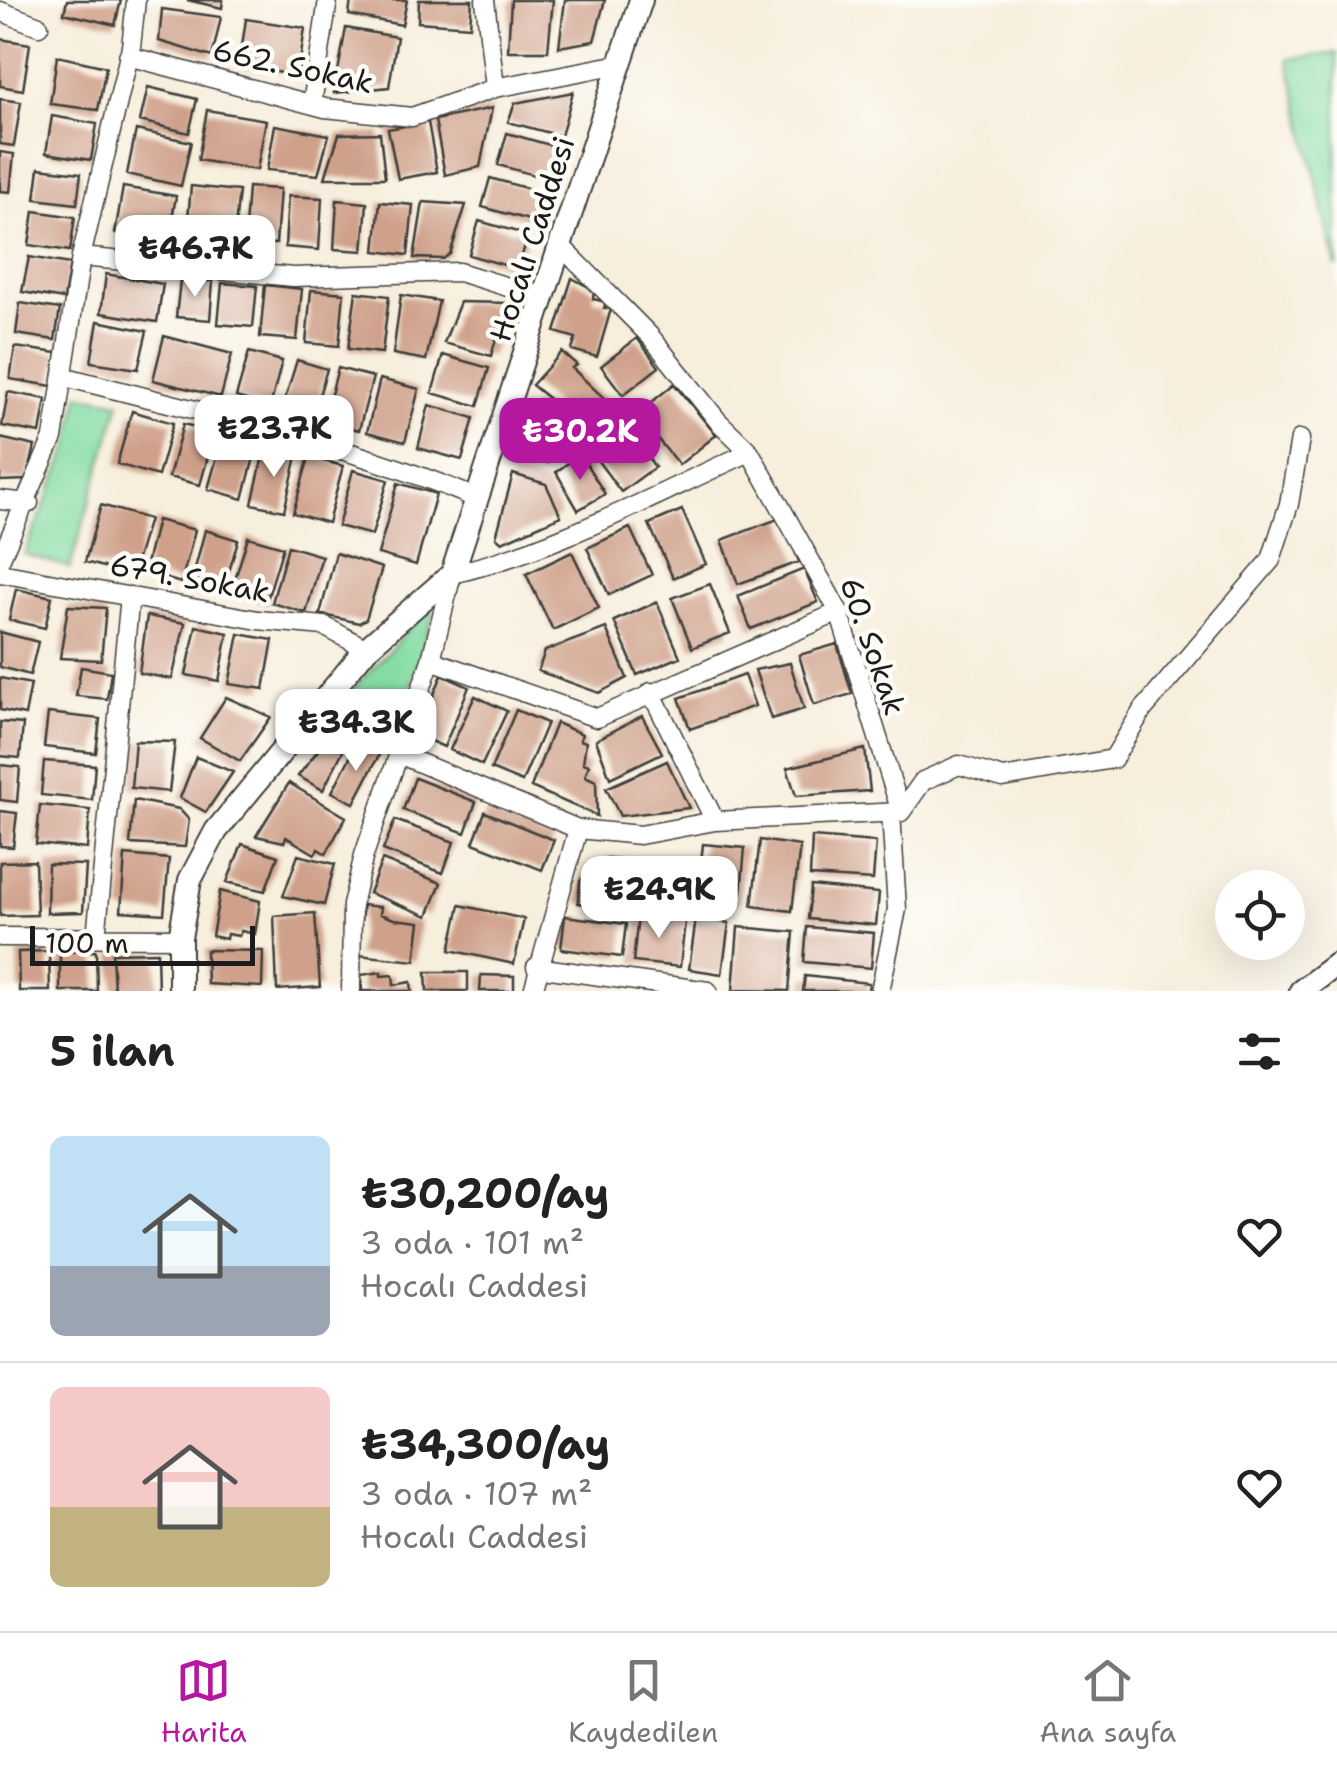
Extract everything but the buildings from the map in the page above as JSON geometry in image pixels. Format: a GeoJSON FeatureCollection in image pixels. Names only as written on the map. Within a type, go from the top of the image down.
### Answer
{"type":"FeatureCollection","features":[{"type":"Feature","properties":{"kind":"street"},"geometry":{"type":"LineString","coordinates":[[0,560],[29,503],[53,438],[66,377],[81,256],[128,56],[136,0]]}},
{"type":"Feature","properties":{"kind":"street"},"geometry":{"type":"LineString","coordinates":[[312,104],[328,0]]}},
{"type":"Feature","properties":{"kind":"street"},"geometry":{"type":"LineString","coordinates":[[485,0],[496,88]]}},
{"type":"Feature","properties":{"kind":"street","name":"Hocalı Caddesi"},"geometry":{"type":"LineString","coordinates":[[180,991],[180,938],[190,880],[216,832],[366,649],[452,574],[641,0]]}},
{"type":"Feature","properties":{"kind":"street"},"geometry":{"type":"LineString","coordinates":[[0,11],[39,26]]}},
{"type":"Feature","properties":{"kind":"street","name":"662. Sokak"},"geometry":{"type":"LineString","coordinates":[[128,56],[312,104],[412,117],[496,88],[620,64]]}},
{"type":"Feature","properties":{"kind":"street","name":"60. Sokak"},"geometry":{"type":"LineString","coordinates":[[561,246],[651,336],[718,421],[750,452],[839,612],[896,812],[897,909],[880,991]]}},
{"type":"Feature","properties":{"kind":"street"},"geometry":{"type":"LineString","coordinates":[[81,256],[293,276],[459,272],[544,298]]}},
{"type":"Feature","properties":{"kind":"street"},"geometry":{"type":"LineString","coordinates":[[66,377],[348,453],[430,478],[478,499]]}},
{"type":"Feature","properties":{"kind":"street"},"geometry":{"type":"LineString","coordinates":[[320,704],[402,749],[578,829],[640,835],[715,821],[896,812],[924,781],[959,765],[1002,778],[1113,759],[1142,711],[1271,560],[1290,504],[1300,439]]}},
{"type":"Feature","properties":{"kind":"street"},"geometry":{"type":"LineString","coordinates":[[351,991],[352,905],[364,855],[431,660],[452,574],[484,567],[555,538],[750,452]]}},
{"type":"Feature","properties":{"kind":"street"},"geometry":{"type":"LineString","coordinates":[[0,500],[29,503]]}},
{"type":"Feature","properties":{"kind":"street","name":"679. Sokak"},"geometry":{"type":"LineString","coordinates":[[0,573],[258,620],[324,626],[366,649]]}},
{"type":"Feature","properties":{"kind":"street"},"geometry":{"type":"LineString","coordinates":[[96,937],[130,596]]}},
{"type":"Feature","properties":{"kind":"street"},"geometry":{"type":"LineString","coordinates":[[431,660],[597,718],[839,612]]}},
{"type":"Feature","properties":{"kind":"street"},"geometry":{"type":"LineString","coordinates":[[652,692],[715,821]]}},
{"type":"Feature","properties":{"kind":"street"},"geometry":{"type":"LineString","coordinates":[[533,991],[536,967],[578,829]]}},
{"type":"Feature","properties":{"kind":"street"},"geometry":{"type":"LineString","coordinates":[[0,937],[180,938]]}},
{"type":"Feature","properties":{"kind":"street"},"geometry":{"type":"LineString","coordinates":[[1301,991],[1337,964]]}},
{"type":"Feature","properties":{"kind":"street"},"geometry":{"type":"LineString","coordinates":[[536,967],[708,991]]}},
{"type":"Feature","properties":{"kind":"green space"},"geometry":{"type":"Polygon","coordinates":[[[1337,53],[1337,266],[1336,266],[1288,59],[1337,53]]]}},
{"type":"Feature","properties":{"kind":"green space"},"geometry":{"type":"Polygon","coordinates":[[[79,394],[120,402],[70,568],[24,554],[70,445],[79,394]]]}},
{"type":"Feature","properties":{"kind":"green space"},"geometry":{"type":"Polygon","coordinates":[[[430,607],[433,616],[398,724],[347,696],[430,607]]]}}]}
